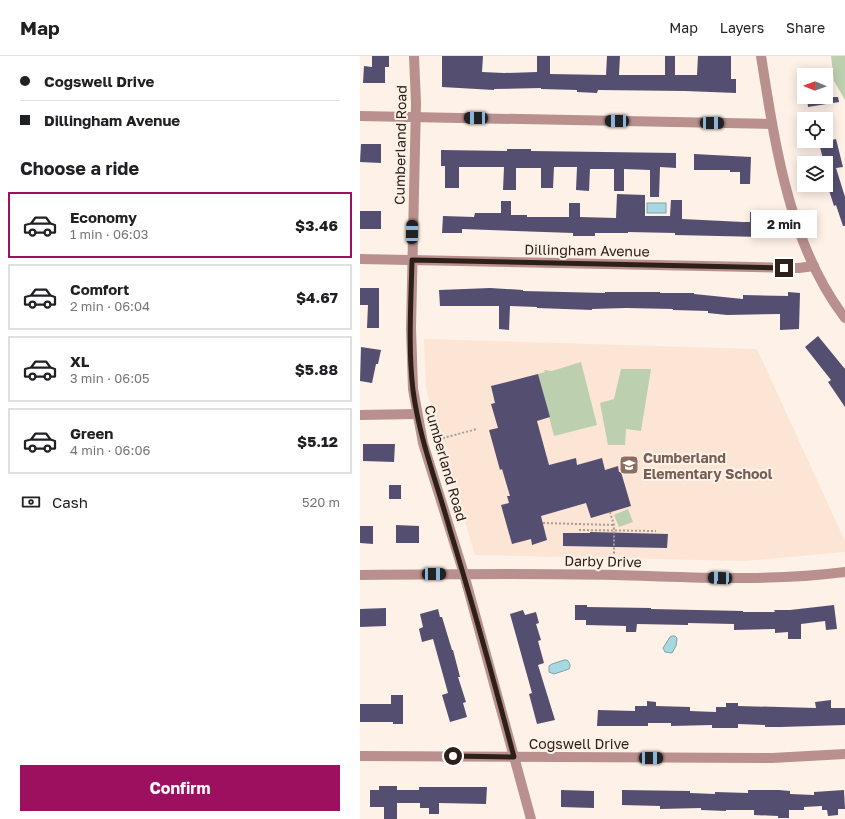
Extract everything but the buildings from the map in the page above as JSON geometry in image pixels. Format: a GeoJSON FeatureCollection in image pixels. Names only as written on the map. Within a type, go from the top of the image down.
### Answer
{"type":"FeatureCollection","features":[{"type":"Feature","properties":{"kind":"street","name":"Cumberland Road"},"geometry":{"type":"LineString","coordinates":[[414,56],[416,103],[414,117],[412,260],[411,368],[413,389],[423,443],[464,574],[531,819]]}},
{"type":"Feature","properties":{"kind":"street"},"geometry":{"type":"LineString","coordinates":[[761,56],[772,124],[787,192],[814,266],[827,291],[845,318]]}},
{"type":"Feature","properties":{"kind":"street"},"geometry":{"type":"LineString","coordinates":[[360,116],[772,124]]}},
{"type":"Feature","properties":{"kind":"street","name":"Dillingham Avenue"},"geometry":{"type":"LineString","coordinates":[[360,259],[799,268],[814,266]]}},
{"type":"Feature","properties":{"kind":"street"},"geometry":{"type":"LineString","coordinates":[[360,415],[417,414]]}},
{"type":"Feature","properties":{"kind":"street","name":"Darby Drive"},"geometry":{"type":"LineString","coordinates":[[360,575],[613,575],[750,578],[793,577],[845,572]]}},
{"type":"Feature","properties":{"kind":"street","name":"Cogswell Drive"},"geometry":{"type":"LineString","coordinates":[[360,756],[772,758],[845,754]]}},
{"type":"Feature","properties":{"kind":"path"},"geometry":{"type":"LineString","coordinates":[[439,439],[477,429]]}},
{"type":"Feature","properties":{"kind":"path"},"geometry":{"type":"LineString","coordinates":[[610,512],[614,525],[613,575]]}},
{"type":"Feature","properties":{"kind":"path"},"geometry":{"type":"LineString","coordinates":[[542,523],[614,525]]}},
{"type":"Feature","properties":{"kind":"path"},"geometry":{"type":"LineString","coordinates":[[579,530],[614,532],[656,531]]}},
{"type":"Feature","properties":{"kind":"shaded area","name":"Cumberland Elementary School"},"geometry":{"type":"Polygon","coordinates":[[[424,339],[757,349],[845,541],[845,552],[745,561],[475,555],[426,389],[424,339]]]}},
{"type":"Feature","properties":{"kind":"green space"},"geometry":{"type":"Polygon","coordinates":[[[831,56],[845,56],[845,100],[834,81],[831,56]]]}},
{"type":"Feature","properties":{"kind":"green space"},"geometry":{"type":"Polygon","coordinates":[[[581,362],[597,425],[554,436],[538,374],[545,372],[544,370],[552,371],[581,362]]]}},
{"type":"Feature","properties":{"kind":"green space"},"geometry":{"type":"Polygon","coordinates":[[[621,369],[651,369],[641,431],[626,429],[625,445],[608,445],[600,403],[614,399],[621,369]]]}},
{"type":"Feature","properties":{"kind":"green space"},"geometry":{"type":"Polygon","coordinates":[[[628,509],[633,522],[619,527],[614,515],[628,509]]]}},
{"type":"Feature","properties":{"kind":"water"},"geometry":{"type":"Polygon","coordinates":[[[647,203],[666,203],[666,213],[647,213],[647,203]]]}},
{"type":"Feature","properties":{"kind":"water"},"geometry":{"type":"Polygon","coordinates":[[[672,636],[677,638],[676,646],[672,653],[665,652],[663,648],[672,636]]]}},
{"type":"Feature","properties":{"kind":"water"},"geometry":{"type":"Polygon","coordinates":[[[564,660],[569,662],[569,669],[554,674],[549,672],[549,666],[564,660]]]}},
{"type":"Feature","properties":{"kind":"place","name":"Cumberland Elementary School"},"geometry":{"type":"Point","coordinates":[629,465]}},
{"type":"Feature","properties":{"kind":"route"},"geometry":{"type":"LineString","coordinates":[[453,756],[514,757],[464,574],[423,443],[417,414],[411,368],[412,260],[784,268]]}}]}
